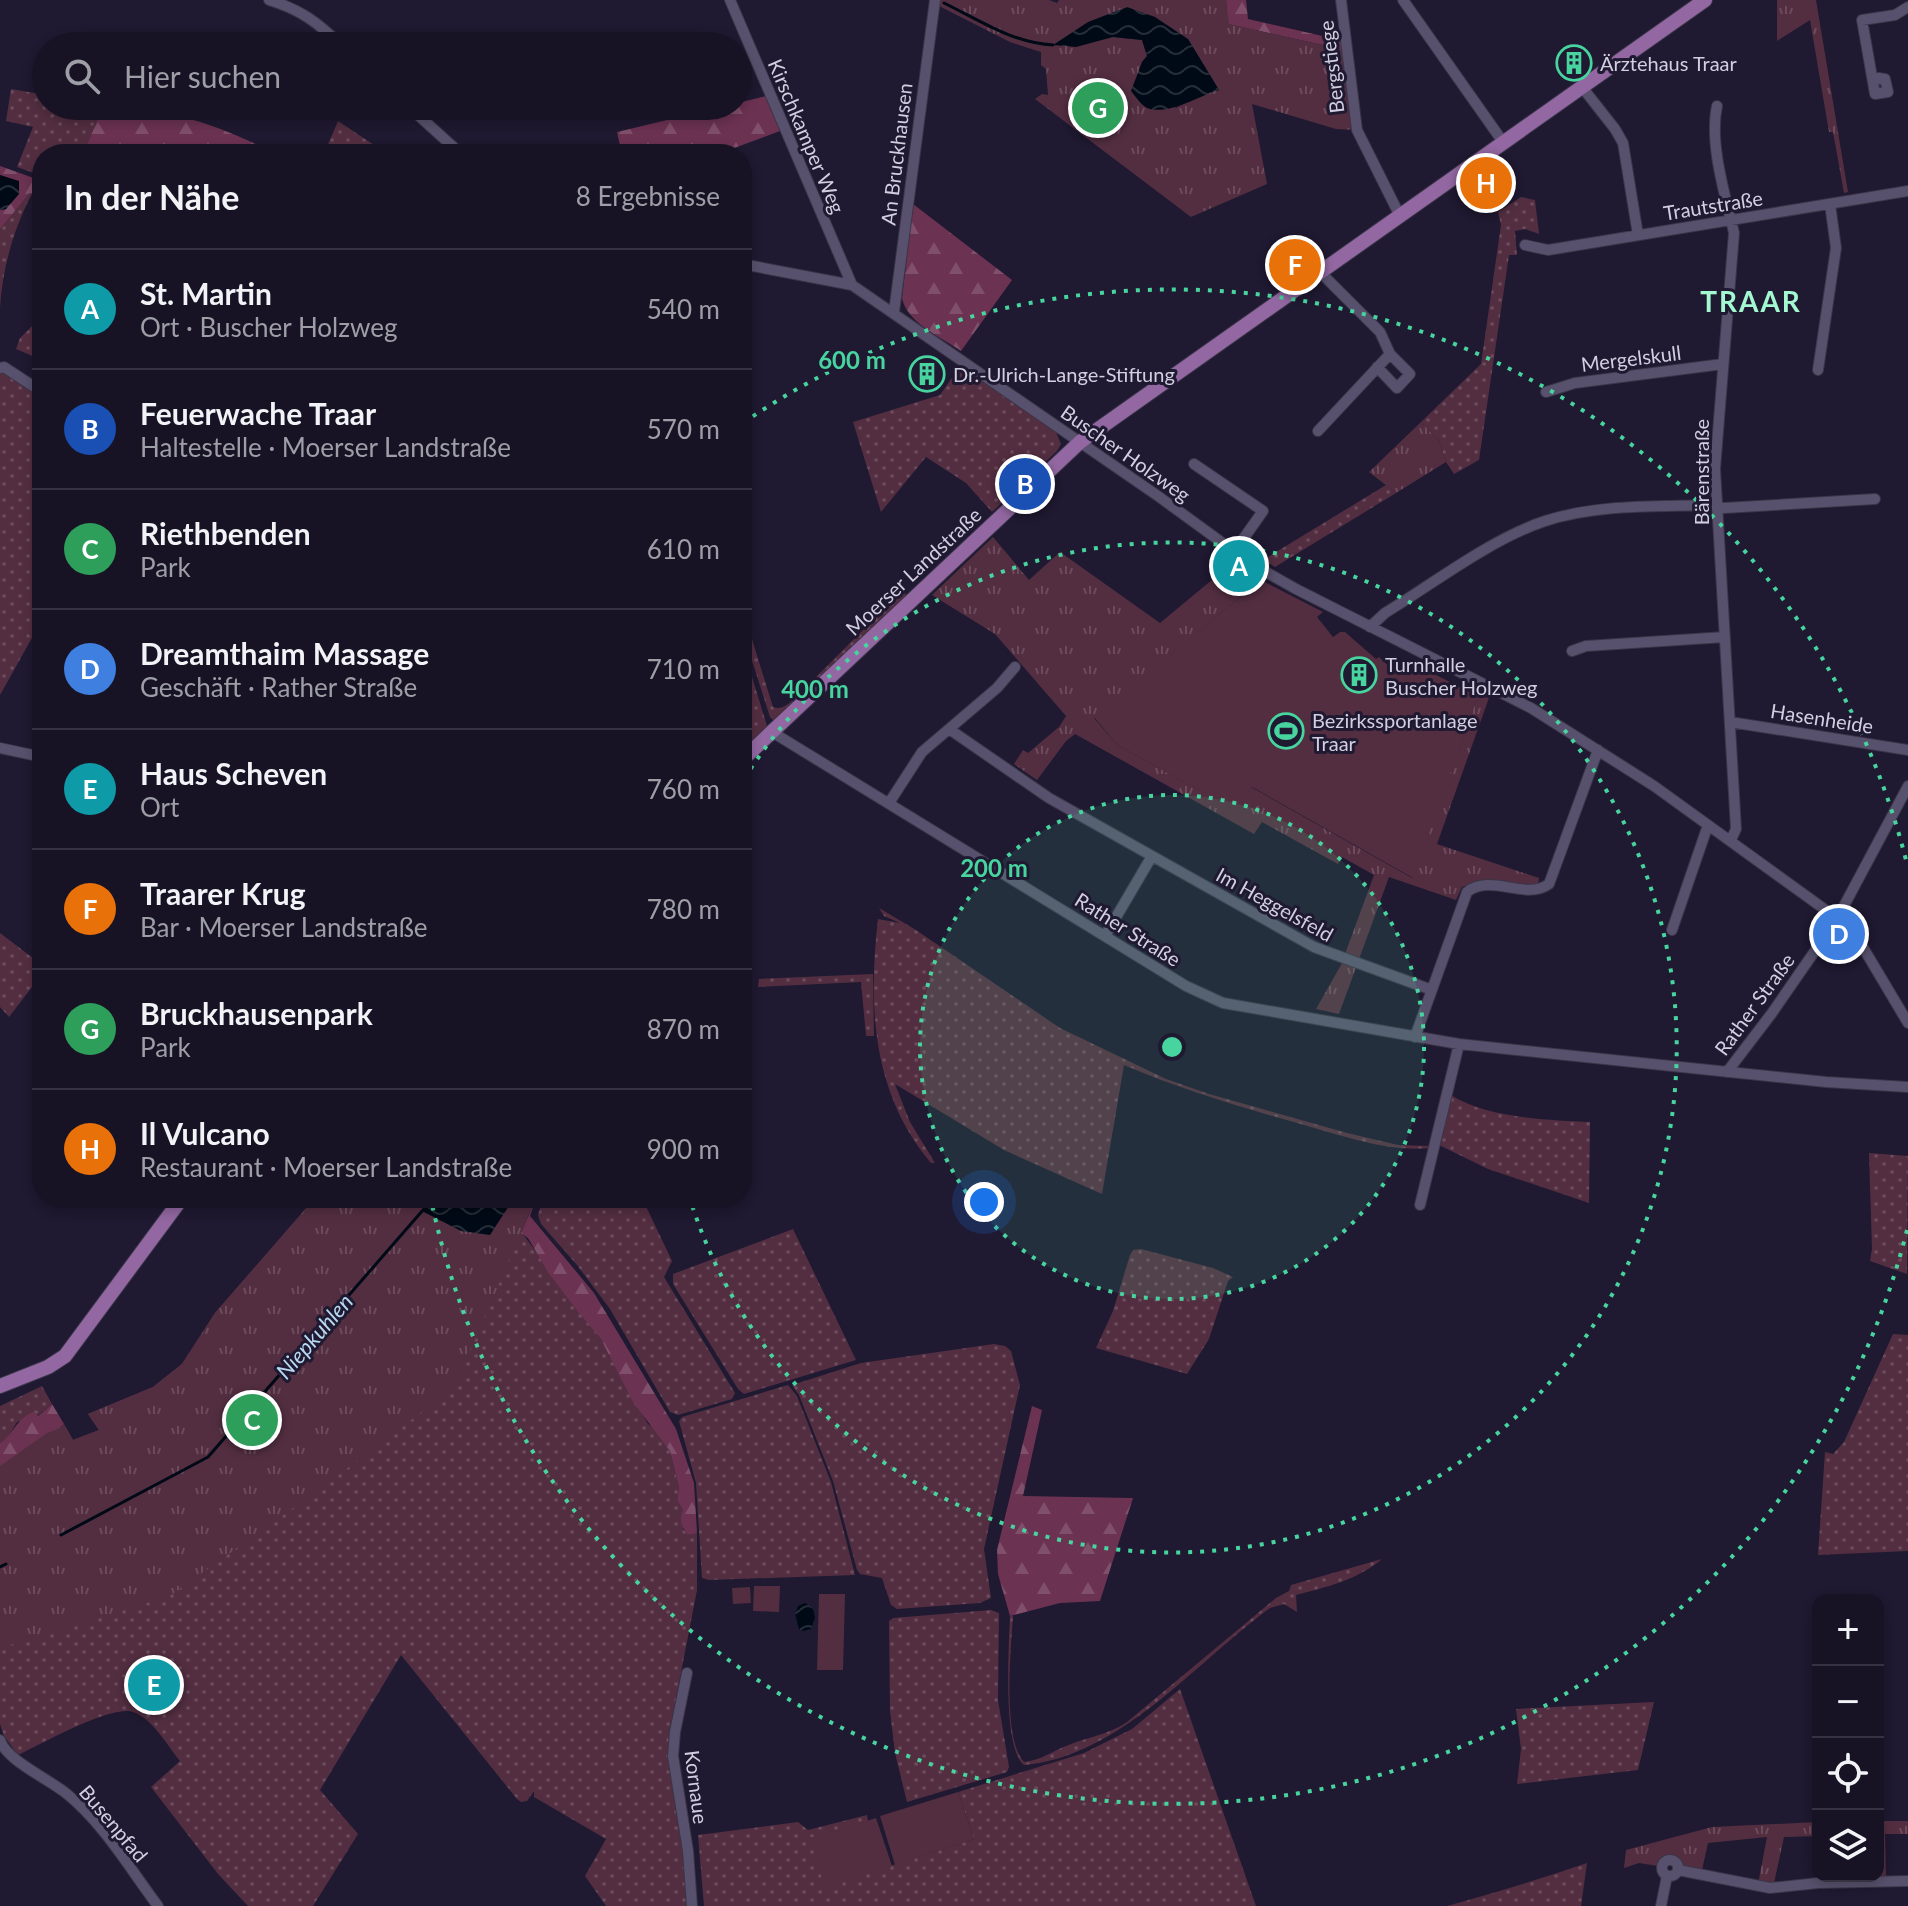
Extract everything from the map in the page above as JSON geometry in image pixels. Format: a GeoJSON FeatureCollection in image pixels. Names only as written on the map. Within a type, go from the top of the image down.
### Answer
{"type":"FeatureCollection","features":[{"type":"Feature","properties":{"kind":"main road","name":"Moerser Landstraße"},"geometry":{"type":"LineString","coordinates":[[752,751],[1080,442],[1705,0]]}},
{"type":"Feature","properties":{"kind":"main road"},"geometry":{"type":"LineString","coordinates":[[0,1386],[48,1367],[65,1356],[175,1208]]}},
{"type":"Feature","properties":{"kind":"street"},"geometry":{"type":"LineString","coordinates":[[269,0],[293,7],[327,32]]}},
{"type":"Feature","properties":{"kind":"street","name":"Kirschkamper Weg"},"geometry":{"type":"LineString","coordinates":[[730,0],[744,32]]}},
{"type":"Feature","properties":{"kind":"street","name":"An Bruckhausen"},"geometry":{"type":"LineString","coordinates":[[894,312],[935,0]]}},
{"type":"Feature","properties":{"kind":"street","name":"Bergstiege"},"geometry":{"type":"LineString","coordinates":[[1341,0],[1357,130],[1400,216]]}},
{"type":"Feature","properties":{"kind":"street"},"geometry":{"type":"LineString","coordinates":[[1403,0],[1503,142]]}},
{"type":"Feature","properties":{"kind":"street"},"geometry":{"type":"LineString","coordinates":[[1872,77],[1862,20],[1895,15],[1908,7]]}},
{"type":"Feature","properties":{"kind":"street","name":"Kirschkamper Weg"},"geometry":{"type":"LineString","coordinates":[[752,51],[852,285]]}},
{"type":"Feature","properties":{"kind":"street"},"geometry":{"type":"LineString","coordinates":[[1582,87],[1623,143],[1638,235]]}},
{"type":"Feature","properties":{"kind":"street","name":"Bärenstraße"},"geometry":{"type":"LineString","coordinates":[[1717,106],[1713,124],[1734,233],[1716,447],[1736,829],[1731,840]]}},
{"type":"Feature","properties":{"kind":"street"},"geometry":{"type":"LineString","coordinates":[[423,120],[450,144]]}},
{"type":"Feature","properties":{"kind":"street","name":"Trautstraße"},"geometry":{"type":"LineString","coordinates":[[1525,245],[1548,250],[1908,191]]}},
{"type":"Feature","properties":{"kind":"street"},"geometry":{"type":"LineString","coordinates":[[1818,370],[1836,248],[1830,204]]}},
{"type":"Feature","properties":{"kind":"street","name":"Buscher Holzweg"},"geometry":{"type":"LineString","coordinates":[[752,266],[852,285],[1272,576],[1520,701],[1598,750],[1731,840],[1837,919],[1858,939],[1908,1023]]}},
{"type":"Feature","properties":{"kind":"street"},"geometry":{"type":"LineString","coordinates":[[1320,272],[1380,332],[1390,354],[1410,374],[1397,388],[1377,367]]}},
{"type":"Feature","properties":{"kind":"street"},"geometry":{"type":"LineString","coordinates":[[1318,431],[1390,354]]}},
{"type":"Feature","properties":{"kind":"street","name":"Mergelskull"},"geometry":{"type":"LineString","coordinates":[[1546,392],[1575,383],[1723,364]]}},
{"type":"Feature","properties":{"kind":"street"},"geometry":{"type":"LineString","coordinates":[[0,368],[4,367],[32,385]]}},
{"type":"Feature","properties":{"kind":"street","name":"Buscher Holzweg"},"geometry":{"type":"LineString","coordinates":[[1194,464],[1263,511],[1234,552]]}},
{"type":"Feature","properties":{"kind":"street"},"geometry":{"type":"LineString","coordinates":[[1370,627],[1385,613],[1499,542],[1567,515],[1617,508],[1717,507],[1875,499]]}},
{"type":"Feature","properties":{"kind":"street"},"geometry":{"type":"LineString","coordinates":[[1572,651],[1586,646],[1725,637]]}},
{"type":"Feature","properties":{"kind":"street"},"geometry":{"type":"LineString","coordinates":[[889,803],[922,752],[997,688],[1015,667]]}},
{"type":"Feature","properties":{"kind":"street","name":"Hasenheide"},"geometry":{"type":"LineString","coordinates":[[1730,722],[1908,750]]}},
{"type":"Feature","properties":{"kind":"street","name":"Im Heggelsfeld"},"geometry":{"type":"LineString","coordinates":[[949,729],[1034,789],[1314,947],[1432,990]]}},
{"type":"Feature","properties":{"kind":"street","name":"Rather Straße"},"geometry":{"type":"LineString","coordinates":[[772,732],[1211,999],[1459,1044],[1826,1082],[1908,1087]]}},
{"type":"Feature","properties":{"kind":"street"},"geometry":{"type":"LineString","coordinates":[[0,748],[32,755]]}},
{"type":"Feature","properties":{"kind":"street"},"geometry":{"type":"LineString","coordinates":[[1415,1037],[1470,889],[1486,885],[1537,889],[1549,884],[1598,750]]}},
{"type":"Feature","properties":{"kind":"street","name":"Rather Straße"},"geometry":{"type":"LineString","coordinates":[[1727,1072],[1837,919],[1908,786]]}},
{"type":"Feature","properties":{"kind":"street"},"geometry":{"type":"LineString","coordinates":[[1672,930],[1708,825]]}},
{"type":"Feature","properties":{"kind":"street"},"geometry":{"type":"LineString","coordinates":[[1105,936],[1152,856]]}},
{"type":"Feature","properties":{"kind":"street"},"geometry":{"type":"LineString","coordinates":[[1420,1205],[1459,1044]]}},
{"type":"Feature","properties":{"kind":"street","name":"Kornaue"},"geometry":{"type":"LineString","coordinates":[[687,1673],[673,1756],[688,1851],[692,1906]]}},
{"type":"Feature","properties":{"kind":"street","name":"Busenpfad"},"geometry":{"type":"LineString","coordinates":[[1,1748],[80,1805],[158,1906]]}},
{"type":"Feature","properties":{"kind":"street"},"geometry":{"type":"LineString","coordinates":[[1661,1906],[1667,1876],[1662,1871],[1665,1861],[1675,1861],[1678,1870],[1770,1888],[1818,1883],[1908,1881]]}},
{"type":"Feature","properties":{"kind":"green space"},"geometry":{"type":"Polygon","coordinates":[[[940,0],[1049,0],[1057,3],[1059,0],[1226,0],[1229,24],[1345,50],[1356,130],[1336,129],[1252,104],[1267,184],[1191,217],[1035,99],[1042,94],[1048,95],[1041,52],[1010,42],[939,6],[940,0]],[[1112,37],[1142,40],[1147,56],[1142,62],[1139,77],[1176,108],[1199,95],[1219,90],[1188,39],[1112,37]]]}},
{"type":"Feature","properties":{"kind":"green space"},"geometry":{"type":"Polygon","coordinates":[[[1226,0],[1246,0],[1248,19],[1340,40],[1345,50],[1228,24],[1226,0]]]}},
{"type":"Feature","properties":{"kind":"green space"},"geometry":{"type":"Polygon","coordinates":[[[1777,0],[1816,0],[1848,192],[1844,193],[1833,132],[1829,132],[1810,20],[1777,41],[1777,0]]]}},
{"type":"Feature","properties":{"kind":"green space"},"geometry":{"type":"Polygon","coordinates":[[[11,89],[32,93],[32,120],[97,120],[87,144],[32,144],[32,172],[17,167],[33,127],[6,121],[11,89]]]}},
{"type":"Feature","properties":{"kind":"green space"},"geometry":{"type":"Polygon","coordinates":[[[766,96],[780,131],[745,144],[620,144],[617,132],[667,120],[752,120],[752,100],[766,96]]]}},
{"type":"Feature","properties":{"kind":"green space"},"geometry":{"type":"Polygon","coordinates":[[[97,120],[192,120],[254,144],[87,144],[97,120]]]}},
{"type":"Feature","properties":{"kind":"green space"},"geometry":{"type":"Polygon","coordinates":[[[338,121],[372,144],[328,144],[338,121]]]}},
{"type":"Feature","properties":{"kind":"green space"},"geometry":{"type":"Polygon","coordinates":[[[0,166],[32,177],[32,194],[0,229],[0,210],[6,209],[19,182],[0,175],[0,166]]]}},
{"type":"Feature","properties":{"kind":"green space"},"geometry":{"type":"Polygon","coordinates":[[[30,193],[10,249],[0,308],[0,229],[30,193]]]}},
{"type":"Feature","properties":{"kind":"green space"},"geometry":{"type":"Polygon","coordinates":[[[1521,197],[1535,200],[1539,234],[1525,229],[1515,231],[1517,255],[1509,255],[1479,460],[1454,474],[1439,441],[1421,422],[1481,364],[1501,225],[1498,212],[1521,197]]]}},
{"type":"Feature","properties":{"kind":"green space"},"geometry":{"type":"Polygon","coordinates":[[[913,204],[1012,280],[961,351],[918,322],[905,307],[902,298],[913,204]]]}},
{"type":"Feature","properties":{"kind":"green space"},"geometry":{"type":"Polygon","coordinates":[[[32,326],[32,356],[16,349],[20,338],[32,326]]]}},
{"type":"Feature","properties":{"kind":"green space"},"geometry":{"type":"Polygon","coordinates":[[[961,365],[1056,432],[1061,444],[992,512],[966,483],[926,457],[881,512],[853,422],[940,395],[961,365]]]}},
{"type":"Feature","properties":{"kind":"green space"},"geometry":{"type":"Polygon","coordinates":[[[0,370],[32,389],[32,638],[0,695],[0,370]]]}},
{"type":"Feature","properties":{"kind":"green space"},"geometry":{"type":"Polygon","coordinates":[[[1421,422],[1439,441],[1446,462],[1396,493],[1369,472],[1421,422]]]}},
{"type":"Feature","properties":{"kind":"green space"},"geometry":{"type":"Polygon","coordinates":[[[1386,485],[1396,493],[1275,567],[1263,560],[1386,485]]]}},
{"type":"Feature","properties":{"kind":"green space"},"geometry":{"type":"Polygon","coordinates":[[[993,537],[1029,580],[1060,552],[1160,623],[1236,560],[1261,580],[1094,718],[1117,745],[1236,810],[1251,787],[1412,878],[1480,690],[1490,695],[1437,844],[1539,878],[1538,885],[1480,881],[1462,887],[1456,900],[1389,877],[1339,1014],[1316,1009],[1341,965],[1374,875],[1342,857],[1338,864],[1262,822],[1254,834],[1075,734],[1066,741],[1037,780],[1014,764],[1023,750],[1028,753],[1059,727],[1066,716],[995,634],[932,595],[993,537]]]}},
{"type":"Feature","properties":{"kind":"green space","name":"Bezirkssportanlage Traar"},"geometry":{"type":"Polygon","coordinates":[[[1261,580],[1323,612],[1317,617],[1333,637],[1345,632],[1394,671],[1404,659],[1478,696],[1413,878],[1252,787],[1237,811],[1117,745],[1094,717],[1261,580]]]}},
{"type":"Feature","properties":{"kind":"green space"},"geometry":{"type":"Polygon","coordinates":[[[904,589],[906,596],[774,721],[752,660],[752,639],[773,707],[779,708],[793,700],[904,589]]]}},
{"type":"Feature","properties":{"kind":"green space"},"geometry":{"type":"Polygon","coordinates":[[[752,677],[767,726],[752,740],[752,677]]]}},
{"type":"Feature","properties":{"kind":"green space"},"geometry":{"type":"Polygon","coordinates":[[[879,908],[1060,1028],[1166,1079],[1347,1133],[1398,1145],[1430,1148],[1385,1146],[1340,1135],[1216,1099],[1124,1065],[1102,1194],[1004,1150],[895,1084],[910,1122],[935,1163],[931,1163],[896,1108],[879,1048],[874,984],[878,919],[900,923],[884,916],[879,908]]]}},
{"type":"Feature","properties":{"kind":"green space"},"geometry":{"type":"Polygon","coordinates":[[[0,933],[32,957],[32,987],[9,1017],[0,1007],[0,933]]]}},
{"type":"Feature","properties":{"kind":"green space"},"geometry":{"type":"Polygon","coordinates":[[[873,974],[874,1036],[866,1036],[861,982],[758,987],[759,979],[873,974]]]}},
{"type":"Feature","properties":{"kind":"green space"},"geometry":{"type":"Polygon","coordinates":[[[1451,1095],[1465,1103],[1500,1113],[1590,1122],[1589,1203],[1488,1169],[1439,1145],[1451,1095]]]}},
{"type":"Feature","properties":{"kind":"green space"},"geometry":{"type":"Polygon","coordinates":[[[1869,1153],[1908,1156],[1907,1274],[1870,1261],[1869,1153]]]}},
{"type":"Feature","properties":{"kind":"green space"},"geometry":{"type":"Polygon","coordinates":[[[306,1208],[374,1208],[522,1233],[601,1339],[648,1424],[657,1430],[670,1451],[679,1488],[677,1500],[683,1510],[683,1529],[688,1534],[697,1532],[697,1590],[672,1719],[670,1756],[690,1906],[606,1906],[585,1876],[606,1839],[534,1797],[534,1791],[527,1801],[517,1799],[401,1655],[320,1790],[358,1834],[313,1906],[248,1906],[218,1874],[151,1787],[180,1761],[153,1726],[140,1715],[123,1711],[93,1719],[18,1755],[4,1736],[0,1724],[0,1469],[47,1439],[64,1424],[73,1440],[99,1430],[88,1414],[153,1387],[182,1364],[215,1313],[306,1208]]]}},
{"type":"Feature","properties":{"kind":"green space"},"geometry":{"type":"Polygon","coordinates":[[[306,1208],[532,1208],[459,1384],[320,1489],[171,1595],[30,1641],[0,1647],[0,1466],[47,1433],[65,1426],[73,1440],[99,1430],[88,1414],[153,1387],[182,1364],[215,1313],[306,1208]]]}},
{"type":"Feature","properties":{"kind":"green space"},"geometry":{"type":"Polygon","coordinates":[[[533,1208],[530,1216],[594,1293],[676,1429],[694,1483],[697,1532],[694,1534],[687,1534],[681,1522],[683,1510],[677,1500],[679,1488],[670,1451],[633,1402],[601,1339],[548,1272],[528,1238],[521,1233],[533,1208]]]}},
{"type":"Feature","properties":{"kind":"green space"},"geometry":{"type":"Polygon","coordinates":[[[540,1208],[647,1208],[672,1261],[664,1277],[735,1393],[732,1399],[678,1415],[670,1412],[610,1309],[541,1224],[538,1215],[540,1208]]]}},
{"type":"Feature","properties":{"kind":"green space"},"geometry":{"type":"Polygon","coordinates":[[[793,1229],[856,1360],[744,1394],[673,1284],[673,1274],[793,1229]]]}},
{"type":"Feature","properties":{"kind":"green space"},"geometry":{"type":"Polygon","coordinates":[[[1141,1249],[1213,1268],[1233,1277],[1228,1281],[1209,1339],[1187,1374],[1096,1348],[1113,1311],[1130,1255],[1133,1250],[1141,1249]]]}},
{"type":"Feature","properties":{"kind":"green space"},"geometry":{"type":"Polygon","coordinates":[[[1893,1334],[1908,1335],[1908,1551],[1818,1555],[1825,1452],[1833,1454],[1844,1442],[1893,1334]]]}},
{"type":"Feature","properties":{"kind":"green space"},"geometry":{"type":"Polygon","coordinates":[[[994,1344],[1011,1351],[1020,1385],[984,1549],[991,1598],[980,1603],[897,1609],[891,1605],[882,1578],[860,1574],[857,1570],[833,1481],[799,1395],[792,1385],[861,1363],[994,1344]]]}},
{"type":"Feature","properties":{"kind":"green space"},"geometry":{"type":"Polygon","coordinates":[[[788,1385],[797,1396],[831,1482],[855,1575],[702,1578],[696,1483],[679,1421],[682,1417],[788,1385]]]}},
{"type":"Feature","properties":{"kind":"green space"},"geometry":{"type":"Polygon","coordinates":[[[42,1386],[52,1404],[37,1416],[17,1422],[8,1437],[0,1443],[0,1406],[42,1386]]]}},
{"type":"Feature","properties":{"kind":"green space"},"geometry":{"type":"Polygon","coordinates":[[[52,1404],[64,1424],[47,1439],[0,1469],[0,1443],[27,1415],[33,1412],[38,1416],[52,1404]]]}},
{"type":"Feature","properties":{"kind":"green space"},"geometry":{"type":"Polygon","coordinates":[[[1032,1406],[1042,1410],[1023,1496],[1133,1498],[1100,1601],[1060,1603],[1010,1616],[998,1574],[997,1550],[1032,1406]]]}},
{"type":"Feature","properties":{"kind":"green space"},"geometry":{"type":"Polygon","coordinates":[[[1382,1559],[1352,1578],[1296,1595],[1297,1612],[1284,1604],[1270,1608],[1156,1703],[1093,1745],[1059,1758],[1024,1765],[1017,1755],[1012,1738],[1008,1695],[1010,1616],[1013,1616],[1010,1714],[1017,1750],[1024,1762],[1041,1758],[1127,1722],[1276,1598],[1289,1591],[1291,1585],[1382,1559]]]}},
{"type":"Feature","properties":{"kind":"green space"},"geometry":{"type":"Polygon","coordinates":[[[754,1586],[780,1586],[779,1612],[753,1611],[754,1586]]]}},
{"type":"Feature","properties":{"kind":"green space"},"geometry":{"type":"Polygon","coordinates":[[[750,1587],[751,1603],[733,1604],[732,1588],[750,1587]]]}},
{"type":"Feature","properties":{"kind":"green space"},"geometry":{"type":"Polygon","coordinates":[[[819,1594],[845,1594],[843,1670],[817,1670],[819,1594]]]}},
{"type":"Feature","properties":{"kind":"green space"},"geometry":{"type":"Polygon","coordinates":[[[991,1610],[999,1613],[998,1700],[1009,1767],[1007,1772],[907,1802],[895,1753],[890,1711],[889,1621],[893,1618],[991,1610]]]}},
{"type":"Feature","properties":{"kind":"green space"},"geometry":{"type":"Polygon","coordinates":[[[1180,1689],[1256,1906],[704,1906],[698,1835],[798,1822],[808,1830],[867,1815],[868,1821],[811,1838],[825,1887],[974,1839],[958,1792],[1084,1753],[1132,1729],[1180,1689]]]}},
{"type":"Feature","properties":{"kind":"green space"},"geometry":{"type":"Polygon","coordinates":[[[1654,1702],[1638,1770],[1517,1784],[1521,1749],[1516,1709],[1654,1702]]]}},
{"type":"Feature","properties":{"kind":"green space"},"geometry":{"type":"Polygon","coordinates":[[[958,1792],[974,1839],[895,1865],[880,1816],[958,1792]]]}},
{"type":"Feature","properties":{"kind":"green space"},"geometry":{"type":"Polygon","coordinates":[[[876,1818],[892,1866],[825,1888],[810,1838],[876,1818]]]}},
{"type":"Feature","properties":{"kind":"green space"},"geometry":{"type":"Polygon","coordinates":[[[1884,1821],[1908,1821],[1908,1834],[1885,1834],[1886,1879],[1884,1821]]]}},
{"type":"Feature","properties":{"kind":"green space"},"geometry":{"type":"Polygon","coordinates":[[[1812,1822],[1812,1836],[1784,1837],[1774,1883],[1758,1884],[1767,1837],[1708,1843],[1702,1870],[1683,1866],[1678,1859],[1670,1856],[1661,1859],[1658,1866],[1639,1863],[1624,1868],[1626,1850],[1712,1827],[1812,1822]]]}},
{"type":"Feature","properties":{"kind":"green space"},"geometry":{"type":"Polygon","coordinates":[[[1587,1863],[1581,1906],[1447,1906],[1517,1886],[1587,1863]]]}},
{"type":"Feature","properties":{"kind":"water"},"geometry":{"type":"Polygon","coordinates":[[[1127,7],[1155,17],[1188,39],[1219,90],[1176,107],[1150,109],[1131,91],[1147,56],[1142,40],[1113,37],[1076,47],[1053,45],[1088,22],[1127,7]]]}},
{"type":"Feature","properties":{"kind":"water"},"geometry":{"type":"Polygon","coordinates":[[[0,175],[19,181],[19,194],[6,209],[0,210],[0,175]]]}},
{"type":"Feature","properties":{"kind":"water"},"geometry":{"type":"Polygon","coordinates":[[[422,1208],[508,1208],[490,1235],[461,1231],[422,1211],[422,1208]]]}},
{"type":"Feature","properties":{"kind":"water"},"geometry":{"type":"Polygon","coordinates":[[[805,1603],[813,1608],[815,1618],[811,1629],[803,1631],[799,1629],[795,1614],[798,1606],[805,1603]]]}},
{"type":"Feature","properties":{"kind":"waterway"},"geometry":{"type":"LineString","coordinates":[[944,3],[1010,35],[1053,45]]}},
{"type":"Feature","properties":{"kind":"waterway","name":"Niepkuhlen"},"geometry":{"type":"LineString","coordinates":[[61,1535],[208,1457],[423,1210]]}},
{"type":"Feature","properties":{"kind":"waterway","name":"Niepkuhlen"},"geometry":{"type":"LineString","coordinates":[[0,1567],[6,1564]]}},
{"type":"Feature","properties":{"kind":"place","name":"Ärztehaus Traar"},"geometry":{"type":"Point","coordinates":[1574,63]}},
{"type":"Feature","properties":{"kind":"place","name":"Bruckhausenpark"},"geometry":{"type":"Point","coordinates":[1098,108]}},
{"type":"Feature","properties":{"kind":"place","name":"Il Vulcano"},"geometry":{"type":"Point","coordinates":[1486,183]}},
{"type":"Feature","properties":{"kind":"place","name":"Traarer Krug"},"geometry":{"type":"Point","coordinates":[1295,265]}},
{"type":"Feature","properties":{"kind":"place","name":"Dr.-Ulrich-Lange-Stiftung"},"geometry":{"type":"Point","coordinates":[927,374]}},
{"type":"Feature","properties":{"kind":"place","name":"Feuerwache Traar"},"geometry":{"type":"Point","coordinates":[1025,484]}},
{"type":"Feature","properties":{"kind":"place","name":"St. Martin"},"geometry":{"type":"Point","coordinates":[1239,566]}},
{"type":"Feature","properties":{"kind":"place","name":"Turnhalle Buscher Holzweg"},"geometry":{"type":"Point","coordinates":[1359,675]}},
{"type":"Feature","properties":{"kind":"place","name":"Bezirkssportanlage Traar"},"geometry":{"type":"Point","coordinates":[1286,731]}},
{"type":"Feature","properties":{"kind":"place","name":"Dreamthaim Massage"},"geometry":{"type":"Point","coordinates":[1839,934]}},
{"type":"Feature","properties":{"kind":"place","name":"Riethbenden"},"geometry":{"type":"Point","coordinates":[252,1420]}},
{"type":"Feature","properties":{"kind":"place","name":"Haus Scheven"},"geometry":{"type":"Point","coordinates":[154,1685]}},
{"type":"Feature","properties":{"kind":"district","name":"TRAAR"},"geometry":{"type":"Point","coordinates":[1751,301]}}]}
